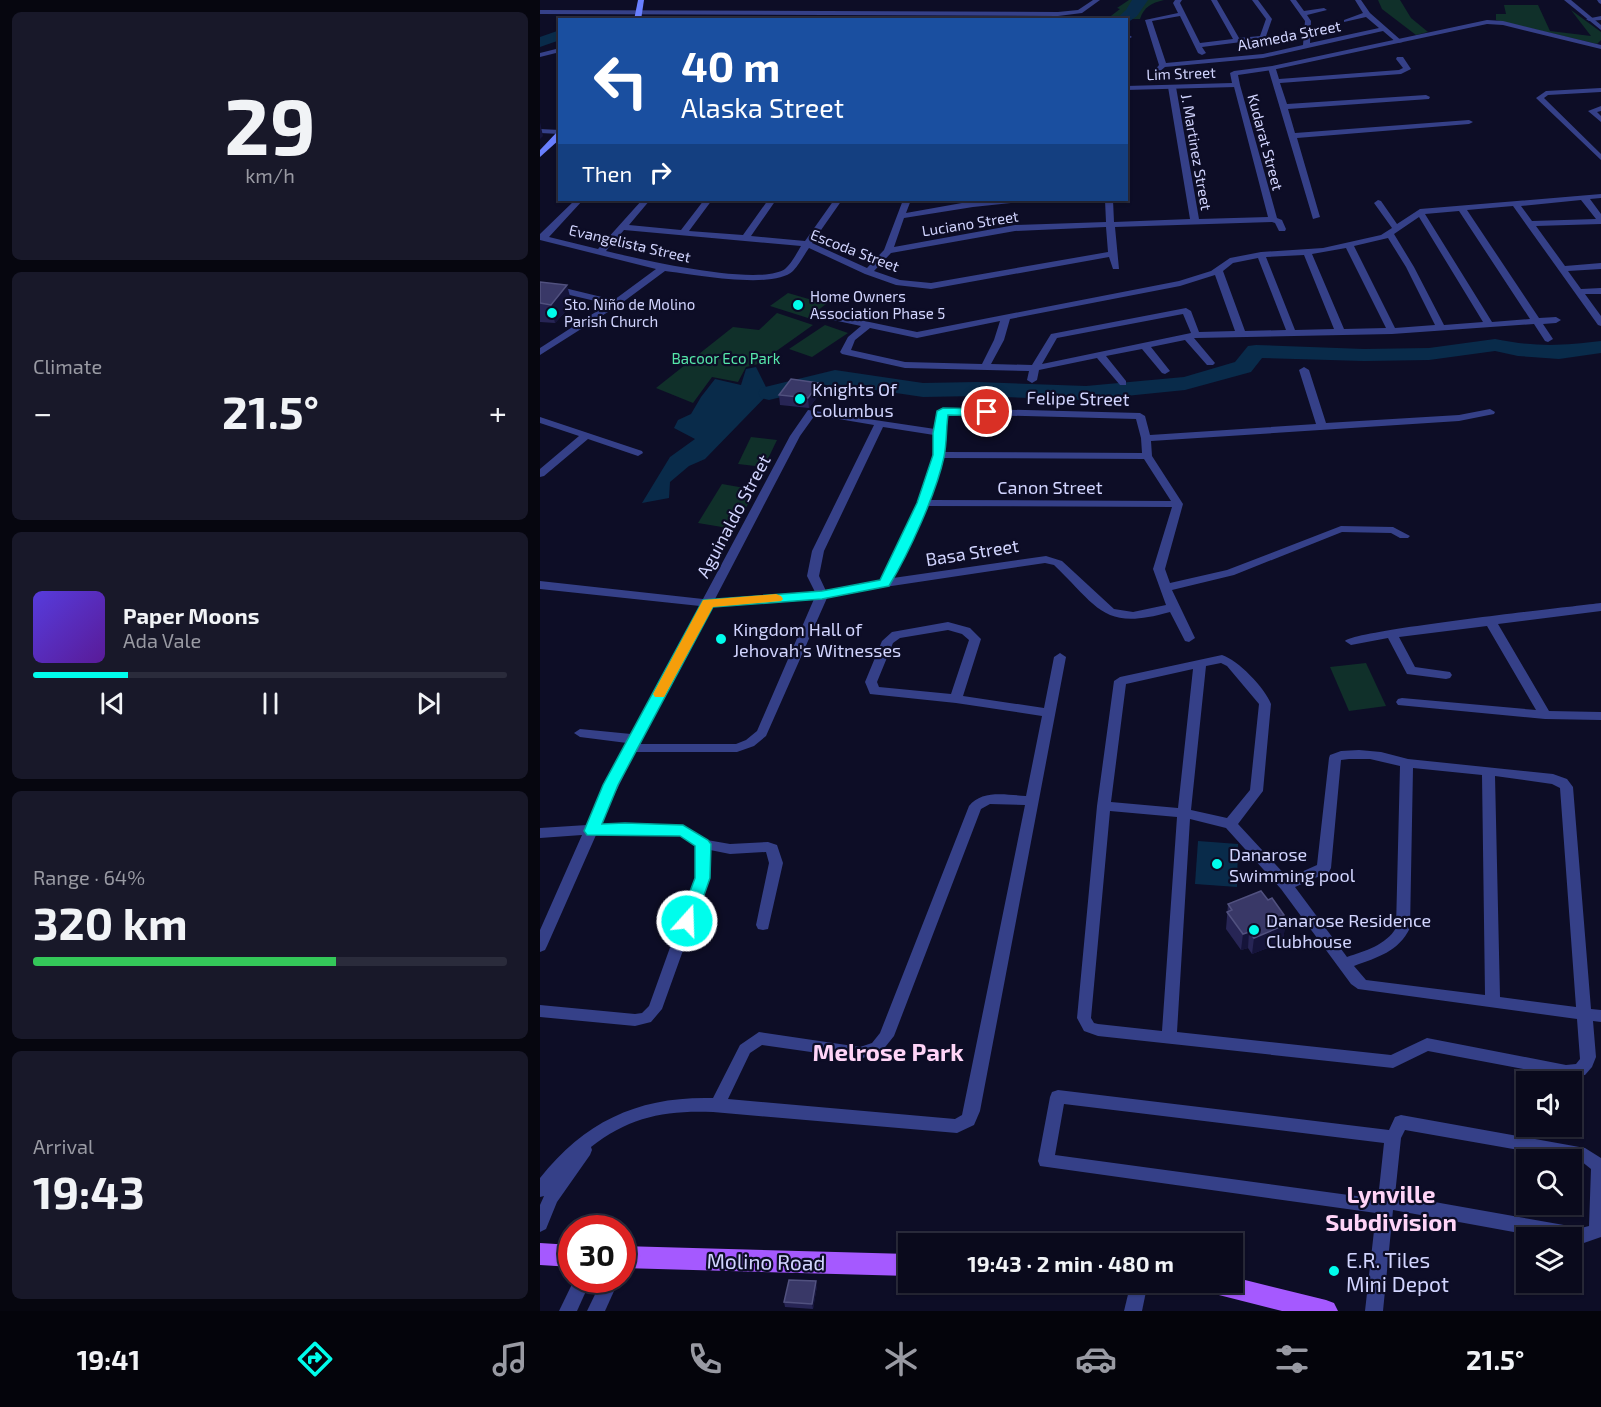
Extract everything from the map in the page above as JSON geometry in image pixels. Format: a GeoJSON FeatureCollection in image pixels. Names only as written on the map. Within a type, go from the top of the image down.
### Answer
{"type":"FeatureCollection","features":[{"type":"Feature","properties":{"kind":"main road"},"geometry":{"type":"LineString","coordinates":[[638,17],[641,0]]}},
{"type":"Feature","properties":{"kind":"main road"},"geometry":{"type":"LineString","coordinates":[[540,155],[558,135]]}},
{"type":"Feature","properties":{"kind":"main road"},"geometry":{"type":"LineString","coordinates":[[540,1254],[558,1255]]}},
{"type":"Feature","properties":{"kind":"main road","name":"Molino Road"},"geometry":{"type":"LineString","coordinates":[[636,1257],[898,1265]]}},
{"type":"Feature","properties":{"kind":"main road"},"geometry":{"type":"LineString","coordinates":[[1243,1290],[1326,1311]]}},
{"type":"Feature","properties":{"kind":"street"},"geometry":{"type":"LineString","coordinates":[[540,12],[569,10],[638,17],[706,10],[907,10],[957,13],[1058,10],[1080,12],[1097,0]]}},
{"type":"Feature","properties":{"kind":"street"},"geometry":{"type":"LineString","coordinates":[[1179,0],[1176,2],[1207,62]]}},
{"type":"Feature","properties":{"kind":"street"},"geometry":{"type":"LineString","coordinates":[[1214,0],[1238,42]]}},
{"type":"Feature","properties":{"kind":"street"},"geometry":{"type":"LineString","coordinates":[[1198,45],[1238,42],[1264,37],[1269,19],[1255,0]]}},
{"type":"Feature","properties":{"kind":"street"},"geometry":{"type":"LineString","coordinates":[[1293,0],[1308,21],[1306,47]]}},
{"type":"Feature","properties":{"kind":"street"},"geometry":{"type":"LineString","coordinates":[[1358,0],[1367,14],[1399,42]]}},
{"type":"Feature","properties":{"kind":"street"},"geometry":{"type":"LineString","coordinates":[[1567,0],[1601,28]]}},
{"type":"Feature","properties":{"kind":"street"},"geometry":{"type":"LineString","coordinates":[[1304,13],[1324,10]]}},
{"type":"Feature","properties":{"kind":"street","name":"Alameda Street"},"geometry":{"type":"LineString","coordinates":[[1182,14],[1148,20],[1160,68],[1263,56],[1384,30]]}},
{"type":"Feature","properties":{"kind":"street"},"geometry":{"type":"LineString","coordinates":[[1346,21],[1367,14]]}},
{"type":"Feature","properties":{"kind":"street"},"geometry":{"type":"LineString","coordinates":[[1589,19],[1601,18]]}},
{"type":"Feature","properties":{"kind":"street"},"geometry":{"type":"LineString","coordinates":[[1316,217],[1272,68],[1478,23],[1495,22],[1601,47]]}},
{"type":"Feature","properties":{"kind":"street"},"geometry":{"type":"LineString","coordinates":[[541,56],[558,51]]}},
{"type":"Feature","properties":{"kind":"street"},"geometry":{"type":"LineString","coordinates":[[1276,81],[1401,72],[1407,69],[1400,59]]}},
{"type":"Feature","properties":{"kind":"street","name":"Kudarat Street"},"geometry":{"type":"LineString","coordinates":[[1272,68],[1234,73],[1273,219]]}},
{"type":"Feature","properties":{"kind":"street","name":"Lim Street"},"geometry":{"type":"LineString","coordinates":[[1128,88],[1236,85]]}},
{"type":"Feature","properties":{"kind":"street","name":"J. Martinez Street"},"geometry":{"type":"LineString","coordinates":[[1172,87],[1195,222]]}},
{"type":"Feature","properties":{"kind":"street"},"geometry":{"type":"LineString","coordinates":[[1601,90],[1546,93],[1540,98],[1601,158]]}},
{"type":"Feature","properties":{"kind":"street"},"geometry":{"type":"LineString","coordinates":[[1283,107],[1426,97]]}},
{"type":"Feature","properties":{"kind":"street"},"geometry":{"type":"LineString","coordinates":[[1601,108],[1592,111],[1601,120]]}},
{"type":"Feature","properties":{"kind":"street"},"geometry":{"type":"LineString","coordinates":[[1292,136],[1469,122]]}},
{"type":"Feature","properties":{"kind":"street"},"geometry":{"type":"LineString","coordinates":[[540,131],[558,133]]}},
{"type":"Feature","properties":{"kind":"street"},"geometry":{"type":"LineString","coordinates":[[836,318],[917,335],[1180,283],[1218,270],[1230,261],[1261,255],[1306,252],[1384,237],[1420,212],[1601,196]]}},
{"type":"Feature","properties":{"kind":"street"},"geometry":{"type":"LineString","coordinates":[[1584,198],[1601,220]]}},
{"type":"Feature","properties":{"kind":"street"},"geometry":{"type":"LineString","coordinates":[[542,237],[578,201]]}},
{"type":"Feature","properties":{"kind":"street"},"geometry":{"type":"LineString","coordinates":[[600,252],[645,201]]}},
{"type":"Feature","properties":{"kind":"street"},"geometry":{"type":"LineString","coordinates":[[684,232],[707,201]]}},
{"type":"Feature","properties":{"kind":"street"},"geometry":{"type":"LineString","coordinates":[[745,238],[771,201]]}},
{"type":"Feature","properties":{"kind":"street","name":"Evangelista Street"},"geometry":{"type":"LineString","coordinates":[[542,237],[663,268],[753,278],[772,277],[789,270],[837,201]]}},
{"type":"Feature","properties":{"kind":"street"},"geometry":{"type":"LineString","coordinates":[[868,272],[888,251],[907,201]]}},
{"type":"Feature","properties":{"kind":"street"},"geometry":{"type":"LineString","coordinates":[[903,216],[973,202],[997,201]]}},
{"type":"Feature","properties":{"kind":"street"},"geometry":{"type":"LineString","coordinates":[[1108,201],[1112,254],[1116,267]]}},
{"type":"Feature","properties":{"kind":"street"},"geometry":{"type":"LineString","coordinates":[[1378,203],[1440,327]]}},
{"type":"Feature","properties":{"kind":"street"},"geometry":{"type":"LineString","coordinates":[[1515,203],[1579,292],[1597,310],[1601,322]]}},
{"type":"Feature","properties":{"kind":"street"},"geometry":{"type":"LineString","coordinates":[[1461,207],[1548,339]]}},
{"type":"Feature","properties":{"kind":"street"},"geometry":{"type":"LineString","coordinates":[[1420,212],[1488,323]]}},
{"type":"Feature","properties":{"kind":"street"},"geometry":{"type":"LineString","coordinates":[[1273,219],[1279,222],[1282,229]]}},
{"type":"Feature","properties":{"kind":"street","name":"Luciano Street"},"geometry":{"type":"LineString","coordinates":[[888,251],[1015,228],[1273,219]]}},
{"type":"Feature","properties":{"kind":"street"},"geometry":{"type":"LineString","coordinates":[[1530,224],[1601,220]]}},
{"type":"Feature","properties":{"kind":"street","name":"Escoda Street"},"geometry":{"type":"LineString","coordinates":[[623,227],[808,244],[868,272],[899,283],[931,286],[1112,254]]}},
{"type":"Feature","properties":{"kind":"street"},"geometry":{"type":"LineString","coordinates":[[1349,245],[1392,331]]}},
{"type":"Feature","properties":{"kind":"street"},"geometry":{"type":"LineString","coordinates":[[1306,252],[1340,332]]}},
{"type":"Feature","properties":{"kind":"street"},"geometry":{"type":"LineString","coordinates":[[1261,255],[1292,332]]}},
{"type":"Feature","properties":{"kind":"street"},"geometry":{"type":"LineString","coordinates":[[1562,269],[1601,266]]}},
{"type":"Feature","properties":{"kind":"street"},"geometry":{"type":"LineString","coordinates":[[540,352],[616,303],[663,268]]}},
{"type":"Feature","properties":{"kind":"street"},"geometry":{"type":"LineString","coordinates":[[1218,270],[1241,334]]}},
{"type":"Feature","properties":{"kind":"street"},"geometry":{"type":"LineString","coordinates":[[540,285],[616,303]]}},
{"type":"Feature","properties":{"kind":"street"},"geometry":{"type":"LineString","coordinates":[[1579,292],[1601,291]]}},
{"type":"Feature","properties":{"kind":"street"},"geometry":{"type":"LineString","coordinates":[[1032,380],[1035,368],[1054,336],[1186,311],[1192,336],[1210,363]]}},
{"type":"Feature","properties":{"kind":"street"},"geometry":{"type":"LineString","coordinates":[[985,367],[999,340],[1006,318]]}},
{"type":"Feature","properties":{"kind":"street"},"geometry":{"type":"LineString","coordinates":[[867,326],[851,339],[845,352],[905,365],[1035,368],[1192,336],[1392,331],[1556,320]]}},
{"type":"Feature","properties":{"kind":"street"},"geometry":{"type":"LineString","coordinates":[[1145,346],[1165,371]]}},
{"type":"Feature","properties":{"kind":"street"},"geometry":{"type":"LineString","coordinates":[[1100,354],[1123,383]]}},
{"type":"Feature","properties":{"kind":"street"},"geometry":{"type":"LineString","coordinates":[[1304,370],[1322,427]]}},
{"type":"Feature","properties":{"kind":"street","name":"Felipe Street"},"geometry":{"type":"LineString","coordinates":[[939,433],[943,411],[1140,416],[1146,438]]}},
{"type":"Feature","properties":{"kind":"street","name":"Aguinaldo Street"},"geometry":{"type":"LineString","coordinates":[[540,946],[611,785],[795,436],[812,412],[879,425]]}},
{"type":"Feature","properties":{"kind":"street"},"geometry":{"type":"LineString","coordinates":[[1189,638],[1173,607],[1159,568],[1178,504],[1146,456],[1146,438],[1459,418],[1490,412]]}},
{"type":"Feature","properties":{"kind":"street"},"geometry":{"type":"LineString","coordinates":[[540,420],[638,453]]}},
{"type":"Feature","properties":{"kind":"street"},"geometry":{"type":"LineString","coordinates":[[580,734],[633,743],[736,748],[750,743],[762,733],[822,595],[813,576],[818,551],[879,425],[939,433],[939,455],[923,503],[885,583]]}},
{"type":"Feature","properties":{"kind":"street"},"geometry":{"type":"LineString","coordinates":[[540,474],[587,435]]}},
{"type":"Feature","properties":{"kind":"street"},"geometry":{"type":"LineString","coordinates":[[939,455],[1146,456]]}},
{"type":"Feature","properties":{"kind":"street","name":"Canon Street"},"geometry":{"type":"LineString","coordinates":[[923,503],[1178,504]]}},
{"type":"Feature","properties":{"kind":"street"},"geometry":{"type":"LineString","coordinates":[[1165,586],[1230,573],[1341,529],[1393,530],[1404,536]]}},
{"type":"Feature","properties":{"kind":"street","name":"Basa Street"},"geometry":{"type":"LineString","coordinates":[[540,585],[708,603],[822,595],[885,583],[1046,559],[1058,563],[1110,612],[1118,616],[1128,617],[1173,607]]}},
{"type":"Feature","properties":{"kind":"street"},"geometry":{"type":"LineString","coordinates":[[1351,641],[1601,607]]}},
{"type":"Feature","properties":{"kind":"street"},"geometry":{"type":"LineString","coordinates":[[1490,621],[1545,715]]}},
{"type":"Feature","properties":{"kind":"street"},"geometry":{"type":"LineString","coordinates":[[956,699],[975,639],[966,631],[948,626],[897,635],[888,641],[871,682],[874,691],[956,699],[1049,713]]}},
{"type":"Feature","properties":{"kind":"street"},"geometry":{"type":"LineString","coordinates":[[1392,634],[1411,671],[1446,675]]}},
{"type":"Feature","properties":{"kind":"street"},"geometry":{"type":"LineString","coordinates":[[540,1190],[561,1162],[610,1125],[648,1110],[671,1106],[717,1105],[957,1126],[968,1120],[972,1111],[1060,657]]}},
{"type":"Feature","properties":{"kind":"street"},"geometry":{"type":"LineString","coordinates":[[1230,824],[1256,791],[1265,704],[1230,663],[1222,659],[1120,681],[1104,806],[1084,1018],[1089,1027],[1393,1062],[1427,1044],[1574,1072],[1580,1070],[1587,1062],[1566,787],[1562,782],[1488,771],[1407,763],[1397,759],[1346,754],[1335,758],[1324,868],[1286,885]]}},
{"type":"Feature","properties":{"kind":"street"},"geometry":{"type":"LineString","coordinates":[[1169,1037],[1184,813],[1200,663]]}},
{"type":"Feature","properties":{"kind":"street"},"geometry":{"type":"LineString","coordinates":[[1402,702],[1545,715],[1601,716]]}},
{"type":"Feature","properties":{"kind":"street"},"geometry":{"type":"LineString","coordinates":[[1344,964],[1389,946],[1400,936],[1407,763]]}},
{"type":"Feature","properties":{"kind":"street"},"geometry":{"type":"LineString","coordinates":[[1488,771],[1493,1003]]}},
{"type":"Feature","properties":{"kind":"street"},"geometry":{"type":"LineString","coordinates":[[717,1105],[745,1049],[759,1038],[860,1053],[877,1047],[886,1036],[976,806],[988,799],[1032,801]]}},
{"type":"Feature","properties":{"kind":"street"},"geometry":{"type":"LineString","coordinates":[[1104,806],[1184,813],[1230,824],[1286,885],[1356,980],[1366,986],[1601,1016]]}},
{"type":"Feature","properties":{"kind":"street"},"geometry":{"type":"LineString","coordinates":[[540,833],[625,828],[683,831],[703,844],[730,849],[768,847],[772,849],[776,863],[763,925]]}},
{"type":"Feature","properties":{"kind":"street"},"geometry":{"type":"LineString","coordinates":[[540,1011],[635,1020],[646,1018],[655,1009],[702,878],[703,844]]}},
{"type":"Feature","properties":{"kind":"street"},"geometry":{"type":"LineString","coordinates":[[1374,1311],[1386,1204],[1393,1137],[1401,1122],[1586,1155],[1599,1166],[1598,1231],[1581,1236],[1386,1204],[1046,1161],[1058,1097],[1393,1137]]}},
{"type":"Feature","properties":{"kind":"street"},"geometry":{"type":"LineString","coordinates":[[540,1224],[551,1198],[593,1136]]}},
{"type":"Feature","properties":{"kind":"street"},"geometry":{"type":"LineString","coordinates":[[568,1311],[576,1293]]}},
{"type":"Feature","properties":{"kind":"street"},"geometry":{"type":"LineString","coordinates":[[596,1311],[604,1293]]}},
{"type":"Feature","properties":{"kind":"street"},"geometry":{"type":"LineString","coordinates":[[1132,1311],[1137,1293]]}},
{"type":"Feature","properties":{"kind":"green space"},"geometry":{"type":"Polygon","coordinates":[[[1129,0],[1164,0],[1149,6],[1140,19],[1108,18],[1120,9],[1117,8],[1129,0]]]}},
{"type":"Feature","properties":{"kind":"green space"},"geometry":{"type":"Polygon","coordinates":[[[1378,0],[1400,0],[1411,18],[1428,32],[1416,35],[1382,9],[1378,0]]]}},
{"type":"Feature","properties":{"kind":"green space"},"geometry":{"type":"Polygon","coordinates":[[[1504,5],[1538,5],[1550,31],[1591,36],[1571,10],[1601,32],[1601,40],[1597,44],[1496,20],[1496,14],[1506,14],[1504,5]]]}},
{"type":"Feature","properties":{"kind":"green space","name":"Home Owners Association Phase 5"},"geometry":{"type":"Polygon","coordinates":[[[788,293],[826,304],[808,318],[770,306],[788,293]]]}},
{"type":"Feature","properties":{"kind":"green space","name":"Bacoor Eco Park"},"geometry":{"type":"Polygon","coordinates":[[[777,313],[813,325],[758,364],[746,367],[738,382],[712,377],[693,403],[656,388],[733,327],[759,330],[777,313]]]}},
{"type":"Feature","properties":{"kind":"green space"},"geometry":{"type":"Polygon","coordinates":[[[825,325],[848,333],[812,357],[789,349],[825,325]]]}},
{"type":"Feature","properties":{"kind":"green space"},"geometry":{"type":"Polygon","coordinates":[[[751,437],[777,440],[764,467],[738,464],[751,437]]]}},
{"type":"Feature","properties":{"kind":"green space"},"geometry":{"type":"Polygon","coordinates":[[[722,484],[756,490],[734,529],[698,523],[722,484]]]}},
{"type":"Feature","properties":{"kind":"green space"},"geometry":{"type":"Polygon","coordinates":[[[1366,663],[1386,706],[1349,711],[1330,667],[1366,663]]]}},
{"type":"Feature","properties":{"kind":"water"},"geometry":{"type":"Polygon","coordinates":[[[756,367],[769,393],[705,459],[689,466],[670,482],[669,498],[642,503],[670,457],[695,439],[674,428],[678,420],[691,414],[715,379],[741,385],[746,369],[756,367]]]}},
{"type":"Feature","properties":{"kind":"water","name":"Danarose Swimming pool"},"geometry":{"type":"Polygon","coordinates":[[[1198,841],[1238,844],[1237,887],[1195,884],[1198,841]]]}},
{"type":"Feature","properties":{"kind":"building"},"geometry":{"type":"Polygon","coordinates":[[[540,282],[567,285],[551,305],[540,303],[540,282]]]}},
{"type":"Feature","properties":{"kind":"building"},"geometry":{"type":"Polygon","coordinates":[[[791,379],[819,383],[808,398],[779,395],[791,379]]]}},
{"type":"Feature","properties":{"kind":"building"},"geometry":{"type":"Polygon","coordinates":[[[1261,891],[1268,900],[1272,898],[1284,915],[1279,917],[1285,925],[1254,938],[1249,932],[1243,934],[1227,912],[1232,910],[1228,904],[1261,891]]]}},
{"type":"Feature","properties":{"kind":"building"},"geometry":{"type":"Polygon","coordinates":[[[789,1280],[816,1281],[812,1304],[784,1302],[789,1280]]]}},
{"type":"Feature","properties":{"kind":"waterway"},"geometry":{"type":"LineString","coordinates":[[1125,18],[1132,13],[1140,0]]}},
{"type":"Feature","properties":{"kind":"waterway"},"geometry":{"type":"LineString","coordinates":[[540,42],[558,36]]}},
{"type":"Feature","properties":{"kind":"waterway"},"geometry":{"type":"LineString","coordinates":[[769,393],[835,377],[923,390],[977,389],[1086,393],[1185,383],[1243,367],[1256,351],[1364,355],[1429,354],[1495,345],[1518,350],[1559,353],[1601,347]]}},
{"type":"Feature","properties":{"kind":"slow traffic"},"geometry":{"type":"LineString","coordinates":[[660,694],[708,603],[776,599]]}},
{"type":"Feature","properties":{"kind":"place","name":"Home Owners Association Phase 5"},"geometry":{"type":"Point","coordinates":[798,305]}},
{"type":"Feature","properties":{"kind":"place","name":"Sto. Niño de Molino Parish Church"},"geometry":{"type":"Point","coordinates":[552,313]}},
{"type":"Feature","properties":{"kind":"place","name":"Knights Of Columbus"},"geometry":{"type":"Point","coordinates":[800,399]}},
{"type":"Feature","properties":{"kind":"place","name":"Kingdom Hall of Jehovah's Witnesses"},"geometry":{"type":"Point","coordinates":[721,639]}},
{"type":"Feature","properties":{"kind":"place","name":"Danarose Swimming pool"},"geometry":{"type":"Point","coordinates":[1217,864]}},
{"type":"Feature","properties":{"kind":"place","name":"Danarose Residence Clubhouse"},"geometry":{"type":"Point","coordinates":[1254,930]}},
{"type":"Feature","properties":{"kind":"place","name":"E.R. Tiles Mini Depot"},"geometry":{"type":"Point","coordinates":[1334,1271]}},
{"type":"Feature","properties":{"kind":"district","name":"Melrose Park"},"geometry":{"type":"Point","coordinates":[888,1051]}},
{"type":"Feature","properties":{"kind":"district","name":"Lynville Subdivision"},"geometry":{"type":"Point","coordinates":[1391,1207]}},
{"type":"Feature","properties":{"kind":"route"},"geometry":{"type":"LineString","coordinates":[[687,921],[702,878],[703,844],[683,831],[625,828],[592,831],[611,785],[708,603],[822,595],[885,583],[923,503],[939,455],[939,433],[943,411],[987,412]]}}]}
